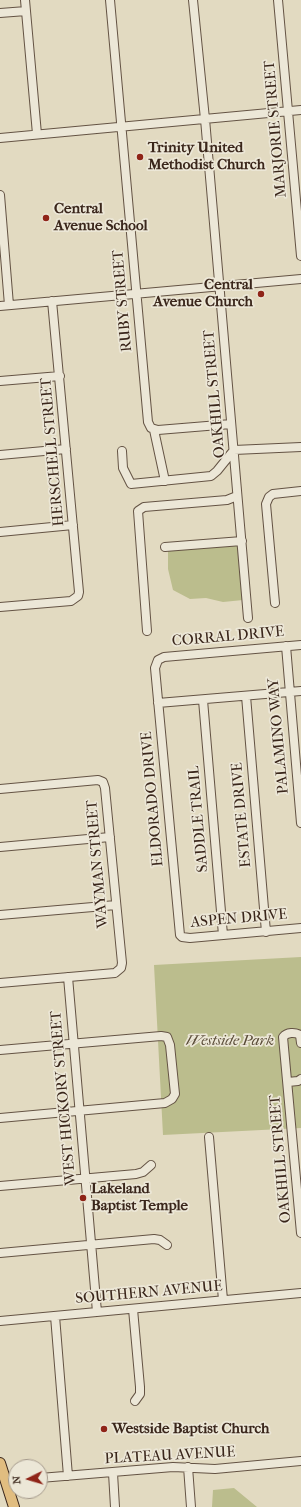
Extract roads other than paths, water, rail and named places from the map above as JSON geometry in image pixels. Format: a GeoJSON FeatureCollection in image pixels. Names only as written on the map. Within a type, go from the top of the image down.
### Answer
{"type":"FeatureCollection","features":[{"type":"Feature","properties":{"kind":"main road"},"geometry":{"type":"LineString","coordinates":[[0,1463],[8,1476]]}},
{"type":"Feature","properties":{"kind":"street"},"geometry":{"type":"LineString","coordinates":[[25,0],[37,134]]}},
{"type":"Feature","properties":{"kind":"street","name":"RUBY STREET"},"geometry":{"type":"LineString","coordinates":[[110,0],[148,422],[154,430],[165,481]]}},
{"type":"Feature","properties":{"kind":"street","name":"OAKHILL STREET"},"geometry":{"type":"LineString","coordinates":[[193,0],[220,286],[248,618]]}},
{"type":"Feature","properties":{"kind":"street","name":"MARJORIE STREET"},"geometry":{"type":"LineString","coordinates":[[278,0],[301,256]]}},
{"type":"Feature","properties":{"kind":"street"},"geometry":{"type":"LineString","coordinates":[[0,14],[26,11]]}},
{"type":"Feature","properties":{"kind":"street"},"geometry":{"type":"LineString","coordinates":[[0,138],[301,110]]}},
{"type":"Feature","properties":{"kind":"street"},"geometry":{"type":"LineString","coordinates":[[0,195],[9,305]]}},
{"type":"Feature","properties":{"kind":"street"},"geometry":{"type":"LineString","coordinates":[[0,306],[301,279]]}},
{"type":"Feature","properties":{"kind":"street","name":"HERSCHELL STREET"},"geometry":{"type":"LineString","coordinates":[[0,608],[71,601],[78,596],[79,592],[52,301]]}},
{"type":"Feature","properties":{"kind":"street"},"geometry":{"type":"LineString","coordinates":[[0,381],[60,376]]}},
{"type":"Feature","properties":{"kind":"street"},"geometry":{"type":"LineString","coordinates":[[154,430],[231,424]]}},
{"type":"Feature","properties":{"kind":"street"},"geometry":{"type":"LineString","coordinates":[[122,451],[123,468],[130,484],[211,476],[234,450],[301,447]]}},
{"type":"Feature","properties":{"kind":"street"},"geometry":{"type":"LineString","coordinates":[[0,455],[66,449]]}},
{"type":"Feature","properties":{"kind":"street"},"geometry":{"type":"LineString","coordinates":[[275,603],[266,504],[269,497],[273,494],[301,491]]}},
{"type":"Feature","properties":{"kind":"street"},"geometry":{"type":"LineString","coordinates":[[146,631],[138,511],[144,507],[226,500],[237,496]]}},
{"type":"Feature","properties":{"kind":"street"},"geometry":{"type":"LineString","coordinates":[[0,532],[73,525]]}},
{"type":"Feature","properties":{"kind":"street"},"geometry":{"type":"LineString","coordinates":[[165,547],[242,541]]}},
{"type":"Feature","properties":{"kind":"street","name":"CORRAL DRIVE"},"geometry":{"type":"LineString","coordinates":[[158,660],[164,657],[301,645]]}},
{"type":"Feature","properties":{"kind":"street","name":"PALAMINO WAY"},"geometry":{"type":"LineString","coordinates":[[286,646],[301,823]]}},
{"type":"Feature","properties":{"kind":"street","name":"ELDORADO DRIVE"},"geometry":{"type":"LineString","coordinates":[[158,660],[156,668],[158,703],[179,932],[181,936]]}},
{"type":"Feature","properties":{"kind":"street"},"geometry":{"type":"LineString","coordinates":[[158,703],[301,691]]}},
{"type":"Feature","properties":{"kind":"street","name":"ESTATE DRIVE"},"geometry":{"type":"LineString","coordinates":[[246,696],[266,932]]}},
{"type":"Feature","properties":{"kind":"street","name":"SADDLE TRAIL"},"geometry":{"type":"LineString","coordinates":[[202,700],[223,935]]}},
{"type":"Feature","properties":{"kind":"street","name":"WAYMAN STREET"},"geometry":{"type":"LineString","coordinates":[[0,789],[98,780],[105,785],[122,964],[121,968],[115,973],[68,977]]}},
{"type":"Feature","properties":{"kind":"street"},"geometry":{"type":"LineString","coordinates":[[0,847],[110,837]]}},
{"type":"Feature","properties":{"kind":"street"},"geometry":{"type":"LineString","coordinates":[[0,915],[116,905]]}},
{"type":"Feature","properties":{"kind":"street","name":"ASPEN DRIVE"},"geometry":{"type":"LineString","coordinates":[[181,936],[186,938],[301,928]]}},
{"type":"Feature","properties":{"kind":"street"},"geometry":{"type":"LineString","coordinates":[[0,983],[68,977]]}},
{"type":"Feature","properties":{"kind":"street","name":"WEST HICKORY STREET"},"geometry":{"type":"LineString","coordinates":[[68,977],[97,1312]]}},
{"type":"Feature","properties":{"kind":"street","name":"OAKHILL STREET"},"geometry":{"type":"LineString","coordinates":[[301,1043],[300,1035],[296,1033],[286,1034],[283,1037],[301,1233]]}},
{"type":"Feature","properties":{"kind":"street"},"geometry":{"type":"LineString","coordinates":[[0,1050],[161,1036],[167,1037],[170,1045],[175,1094],[166,1102],[0,1118]]}},
{"type":"Feature","properties":{"kind":"street","name":"OAKHILL STREET"},"geometry":{"type":"LineString","coordinates":[[288,1082],[298,1081],[301,1079]]}},
{"type":"Feature","properties":{"kind":"street"},"geometry":{"type":"LineString","coordinates":[[209,1137],[223,1300]]}},
{"type":"Feature","properties":{"kind":"street"},"geometry":{"type":"LineString","coordinates":[[0,1186],[136,1174],[143,1172],[151,1165]]}},
{"type":"Feature","properties":{"kind":"street"},"geometry":{"type":"LineString","coordinates":[[0,1253],[154,1239],[160,1240],[167,1245]]}},
{"type":"Feature","properties":{"kind":"street","name":"SOUTHERN AVENUE"},"geometry":{"type":"LineString","coordinates":[[0,1321],[301,1294]]}},
{"type":"Feature","properties":{"kind":"street"},"geometry":{"type":"LineString","coordinates":[[133,1309],[140,1387],[140,1394],[135,1401]]}},
{"type":"Feature","properties":{"kind":"street"},"geometry":{"type":"LineString","coordinates":[[55,1316],[68,1476]]}},
{"type":"Feature","properties":{"kind":"street","name":"PLATEAU AVENUE"},"geometry":{"type":"LineString","coordinates":[[48,1477],[172,1467],[215,1468],[301,1461]]}},
{"type":"Feature","properties":{"kind":"street"},"geometry":{"type":"LineString","coordinates":[[188,1468],[191,1507]]}},
{"type":"Feature","properties":{"kind":"street"},"geometry":{"type":"LineString","coordinates":[[112,1472],[115,1507]]}},
{"type":"Feature","properties":{"kind":"place","name":"Trinity United Methodist Church"},"geometry":{"type":"Point","coordinates":[140,157]}},
{"type":"Feature","properties":{"kind":"place","name":"Central Avenue School"},"geometry":{"type":"Point","coordinates":[46,218]}},
{"type":"Feature","properties":{"kind":"place","name":"Central Avenue Church"},"geometry":{"type":"Point","coordinates":[261,294]}},
{"type":"Feature","properties":{"kind":"place","name":"Lakeland Baptist Temple"},"geometry":{"type":"Point","coordinates":[83,1198]}},
{"type":"Feature","properties":{"kind":"place","name":"Westside Baptist Church"},"geometry":{"type":"Point","coordinates":[104,1429]}},
{"type":"Feature","properties":{"kind":"park label","name":"Westside Park"},"geometry":{"type":"Point","coordinates":[230,1041]}}]}
